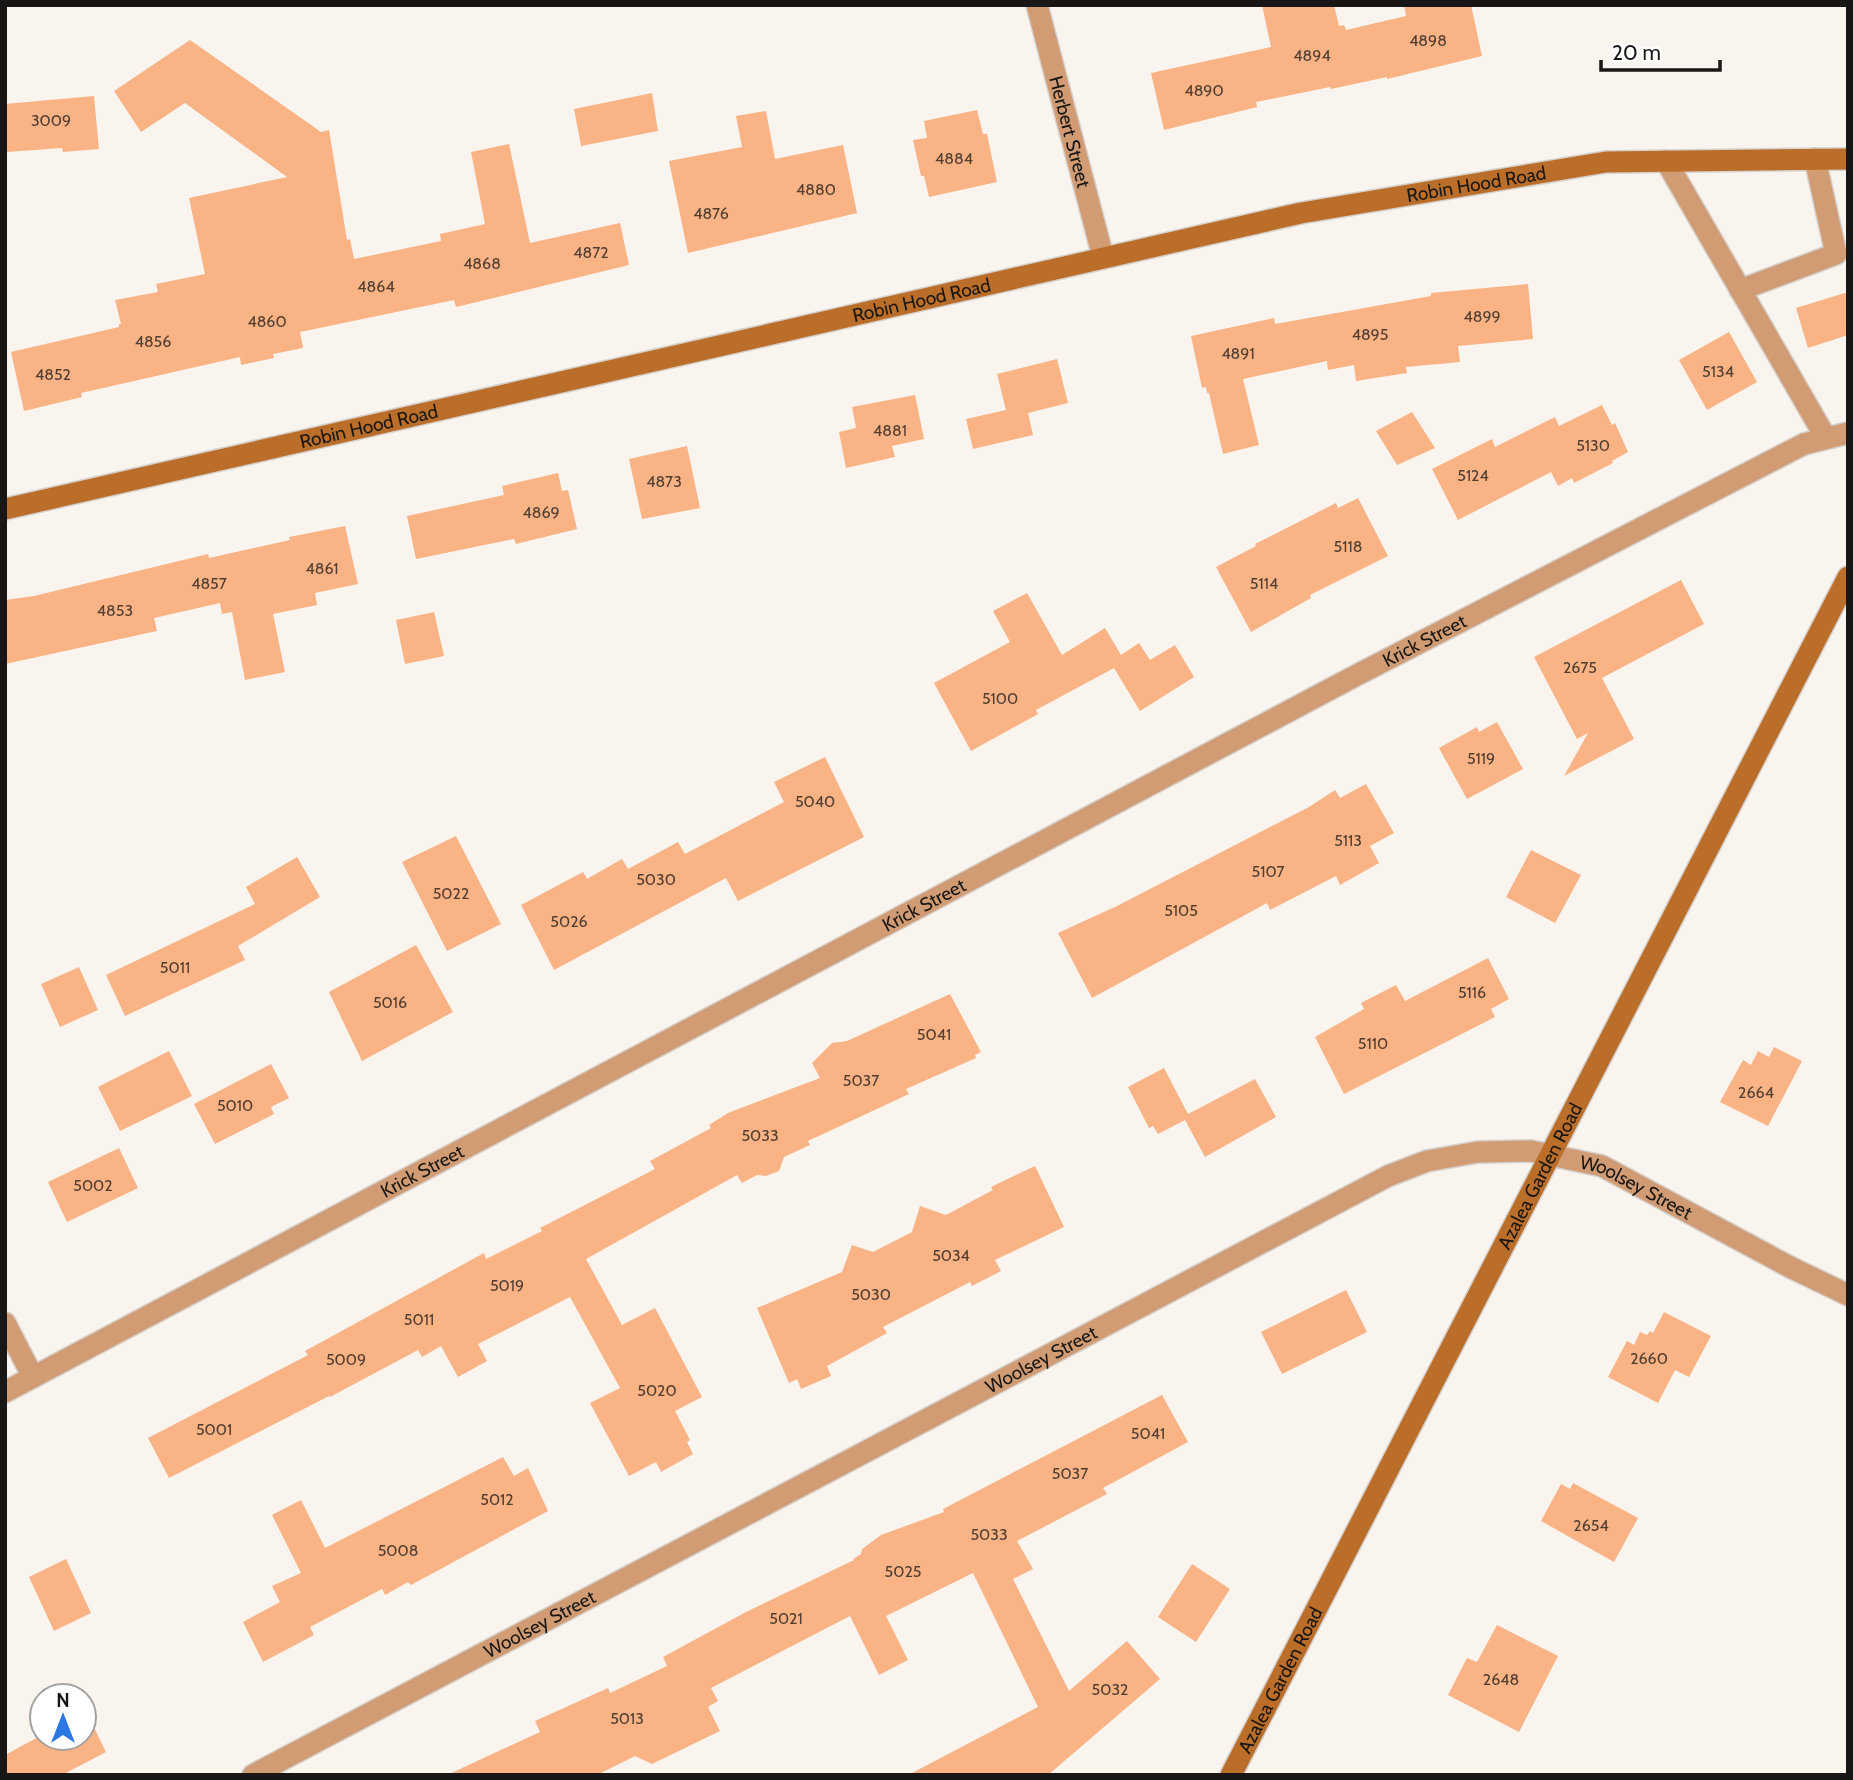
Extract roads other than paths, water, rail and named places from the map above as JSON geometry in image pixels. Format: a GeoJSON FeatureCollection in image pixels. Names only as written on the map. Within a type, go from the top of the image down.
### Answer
{"type":"FeatureCollection","features":[{"type":"Feature","properties":{"kind":"street","name":"Herbert Street"},"geometry":{"type":"LineString","coordinates":[[1037,5],[1103,257]]}},
{"type":"Feature","properties":{"kind":"street"},"geometry":{"type":"LineString","coordinates":[[1740,290],[1836,254],[1815,159]]}},
{"type":"Feature","properties":{"kind":"street","name":"Robin Hood Road"},"geometry":{"type":"LineString","coordinates":[[5,509],[1301,214],[1606,162],[1848,159]]}},
{"type":"Feature","properties":{"kind":"street"},"geometry":{"type":"LineString","coordinates":[[1665,161],[1826,438]]}},
{"type":"Feature","properties":{"kind":"street","name":"Krick Street"},"geometry":{"type":"LineString","coordinates":[[5,1392],[1355,676],[1804,444],[1848,433]]}},
{"type":"Feature","properties":{"kind":"street","name":"Azalea Garden Road"},"geometry":{"type":"LineString","coordinates":[[1231,1775],[1848,577]]}},
{"type":"Feature","properties":{"kind":"street","name":"Woolsey Street"},"geometry":{"type":"LineString","coordinates":[[253,1775],[1388,1175],[1427,1161],[1478,1152],[1531,1151],[1602,1166],[1848,1296]]}},
{"type":"Feature","properties":{"kind":"street"},"geometry":{"type":"LineString","coordinates":[[5,1323],[33,1377]]}}]}
